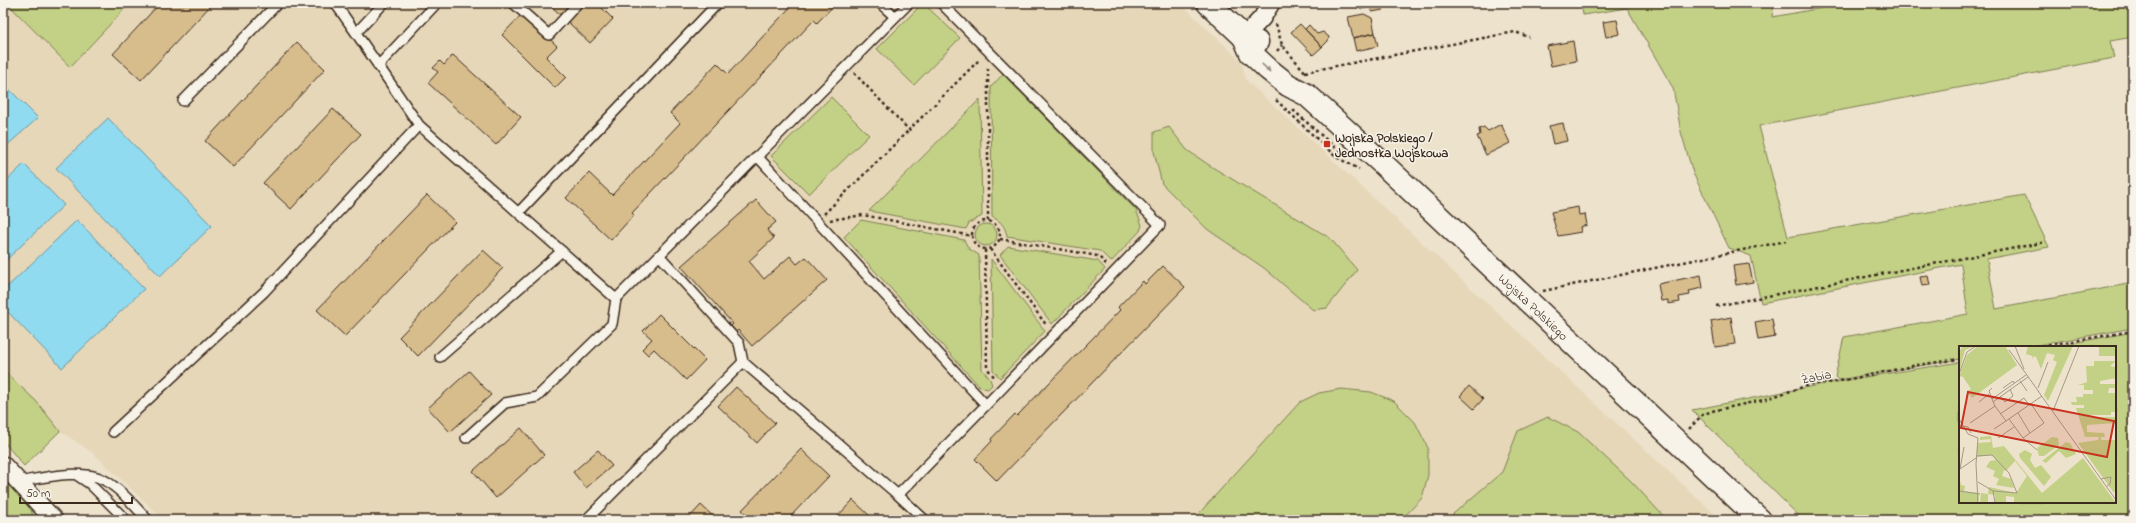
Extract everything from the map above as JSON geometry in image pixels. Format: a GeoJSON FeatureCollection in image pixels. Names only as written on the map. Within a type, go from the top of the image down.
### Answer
{"type":"FeatureCollection","features":[{"type":"Feature","properties":{"kind":"main road","name":"Wojska Polskiego"},"geometry":{"type":"LineString","coordinates":[[1208,3],[1244,37],[1252,53],[1268,70],[1288,85],[1299,101],[1527,300],[1760,520]]}},
{"type":"Feature","properties":{"kind":"street"},"geometry":{"type":"LineString","coordinates":[[1244,37],[1260,21],[1271,3]]}},
{"type":"Feature","properties":{"kind":"street"},"geometry":{"type":"LineString","coordinates":[[3,464],[54,520]]}},
{"type":"Feature","properties":{"kind":"lane"},"geometry":{"type":"LineString","coordinates":[[182,101],[278,3]]}},
{"type":"Feature","properties":{"kind":"lane"},"geometry":{"type":"LineString","coordinates":[[335,3],[419,125],[616,299]]}},
{"type":"Feature","properties":{"kind":"lane"},"geometry":{"type":"LineString","coordinates":[[356,33],[384,3]]}},
{"type":"Feature","properties":{"kind":"lane"},"geometry":{"type":"LineString","coordinates":[[378,66],[437,3]]}},
{"type":"Feature","properties":{"kind":"lane"},"geometry":{"type":"LineString","coordinates":[[513,3],[549,35],[578,3]]}},
{"type":"Feature","properties":{"kind":"lane"},"geometry":{"type":"LineString","coordinates":[[518,212],[718,3]]}},
{"type":"Feature","properties":{"kind":"lane"},"geometry":{"type":"LineString","coordinates":[[880,3],[895,17]]}},
{"type":"Feature","properties":{"kind":"lane"},"geometry":{"type":"LineString","coordinates":[[466,438],[505,403],[537,397],[612,324],[616,299],[909,3]]}},
{"type":"Feature","properties":{"kind":"lane"},"geometry":{"type":"LineString","coordinates":[[898,496],[1160,225],[941,3]]}},
{"type":"Feature","properties":{"kind":"lane"},"geometry":{"type":"LineString","coordinates":[[113,432],[264,292],[419,125]]}},
{"type":"Feature","properties":{"kind":"lane"},"geometry":{"type":"LineString","coordinates":[[757,156],[986,405]]}},
{"type":"Feature","properties":{"kind":"lane"},"geometry":{"type":"LineString","coordinates":[[440,357],[562,251]]}},
{"type":"Feature","properties":{"kind":"lane"},"geometry":{"type":"LineString","coordinates":[[659,255],[739,343],[743,362],[925,520]]}},
{"type":"Feature","properties":{"kind":"lane"},"geometry":{"type":"LineString","coordinates":[[586,520],[743,362]]}},
{"type":"Feature","properties":{"kind":"lane"},"geometry":{"type":"LineString","coordinates":[[18,482],[75,475],[104,480],[114,486],[148,520]]}},
{"type":"Feature","properties":{"kind":"lane"},"geometry":{"type":"LineString","coordinates":[[75,475],[90,484],[126,520]]}},
{"type":"Feature","properties":{"kind":"path"},"geometry":{"type":"LineString","coordinates":[[1277,51],[1282,45],[1304,72],[1515,32],[1529,37]]}},
{"type":"Feature","properties":{"kind":"path"},"geometry":{"type":"LineString","coordinates":[[817,221],[988,51]]}},
{"type":"Feature","properties":{"kind":"path"},"geometry":{"type":"LineString","coordinates":[[988,51],[988,221]]}},
{"type":"Feature","properties":{"kind":"path"},"geometry":{"type":"LineString","coordinates":[[847,66],[909,130]]}},
{"type":"Feature","properties":{"kind":"path"},"geometry":{"type":"LineString","coordinates":[[1280,98],[1286,103]]}},
{"type":"Feature","properties":{"kind":"path"},"geometry":{"type":"LineString","coordinates":[[1299,101],[1340,152],[1341,160]]}},
{"type":"Feature","properties":{"kind":"path"},"geometry":{"type":"LineString","coordinates":[[817,221],[863,215],[972,236]]}},
{"type":"Feature","properties":{"kind":"path"},"geometry":{"type":"LineString","coordinates":[[988,221],[997,225],[1001,234],[998,244],[985,250],[976,245],[972,236],[976,225],[988,221]]}},
{"type":"Feature","properties":{"kind":"path"},"geometry":{"type":"LineString","coordinates":[[1000,239],[1098,256],[1114,272]]}},
{"type":"Feature","properties":{"kind":"path"},"geometry":{"type":"LineString","coordinates":[[1527,300],[1537,293],[1786,241]]}},
{"type":"Feature","properties":{"kind":"path"},"geometry":{"type":"LineString","coordinates":[[1716,306],[2046,242]]}},
{"type":"Feature","properties":{"kind":"path"},"geometry":{"type":"LineString","coordinates":[[990,249],[1048,326],[1055,333]]}},
{"type":"Feature","properties":{"kind":"path"},"geometry":{"type":"LineString","coordinates":[[985,250],[987,368],[1004,387]]}},
{"type":"Feature","properties":{"kind":"path"},"geometry":{"type":"LineString","coordinates":[[2042,346],[2133,331]]}},
{"type":"Feature","properties":{"kind":"path","name":"Żabia"},"geometry":{"type":"LineString","coordinates":[[1685,433],[1702,415],[1712,411],[1763,400],[1812,384],[1836,382],[1917,365],[1959,359]]}},
{"type":"Feature","properties":{"kind":"shaded area"},"geometry":{"type":"Polygon","coordinates":[[[3,3],[7,3],[70,67],[130,3],[1180,3],[1241,61],[1246,80],[1721,520],[164,520],[93,453],[60,431],[36,401],[3,370],[3,3]]]}},
{"type":"Feature","properties":{"kind":"green space"},"geometry":{"type":"Polygon","coordinates":[[[7,3],[130,3],[70,67],[7,3]]]}},
{"type":"Feature","properties":{"kind":"green space"},"geometry":{"type":"Polygon","coordinates":[[[923,3],[960,38],[914,85],[877,49],[923,3]]]}},
{"type":"Feature","properties":{"kind":"green space"},"geometry":{"type":"Polygon","coordinates":[[[1581,3],[1774,3],[1772,17],[1850,3],[2133,3],[2133,37],[2110,41],[2114,58],[1759,126],[1788,237],[2024,195],[2049,247],[1987,259],[1996,309],[2133,283],[2133,328],[2032,346],[1959,346],[1959,359],[1838,380],[1835,377],[1844,337],[1968,314],[1961,264],[1761,303],[1751,256],[1729,248],[1693,173],[1681,132],[1673,88],[1627,8],[1583,15],[1581,3]]]}},
{"type":"Feature","properties":{"kind":"green space"},"geometry":{"type":"Polygon","coordinates":[[[1003,74],[1136,210],[1142,225],[1140,231],[1111,262],[1100,251],[1007,236],[1002,224],[992,217],[991,87],[1003,74]]]}},
{"type":"Feature","properties":{"kind":"green space"},"geometry":{"type":"Polygon","coordinates":[[[831,97],[869,135],[809,194],[771,156],[831,97]]]}},
{"type":"Feature","properties":{"kind":"green space"},"geometry":{"type":"Polygon","coordinates":[[[980,99],[982,216],[969,223],[966,229],[869,211],[980,99]]]}},
{"type":"Feature","properties":{"kind":"green space"},"geometry":{"type":"Polygon","coordinates":[[[1169,127],[1187,150],[1212,167],[1330,238],[1357,270],[1327,308],[1313,310],[1264,268],[1207,229],[1162,184],[1154,152],[1154,132],[1169,127]]]}},
{"type":"Feature","properties":{"kind":"green space"},"geometry":{"type":"Polygon","coordinates":[[[861,220],[964,240],[969,249],[979,255],[982,369],[990,379],[992,385],[988,389],[980,387],[844,237],[861,220]]]}},
{"type":"Feature","properties":{"kind":"green space"},"geometry":{"type":"Polygon","coordinates":[[[986,224],[994,227],[997,235],[994,243],[986,246],[978,243],[975,235],[978,227],[986,224]]]}},
{"type":"Feature","properties":{"kind":"green space"},"geometry":{"type":"Polygon","coordinates":[[[1008,246],[1098,261],[1105,269],[1052,324],[1000,255],[1008,246]]]}},
{"type":"Feature","properties":{"kind":"green space"},"geometry":{"type":"Polygon","coordinates":[[[991,259],[1045,331],[1000,378],[993,370],[991,259]]]}},
{"type":"Feature","properties":{"kind":"green space"},"geometry":{"type":"Polygon","coordinates":[[[2133,332],[2133,520],[1803,520],[1692,410],[1839,381],[1959,362],[1959,503],[2116,503],[2116,346],[2055,346],[2133,332]]]}},
{"type":"Feature","properties":{"kind":"green space"},"geometry":{"type":"Polygon","coordinates":[[[3,370],[36,401],[60,431],[24,466],[3,441],[3,370]]]}},
{"type":"Feature","properties":{"kind":"green space"},"geometry":{"type":"Polygon","coordinates":[[[1341,389],[1371,392],[1394,401],[1415,422],[1428,448],[1428,475],[1422,498],[1401,520],[1193,520],[1300,402],[1319,393],[1341,389]]]}},
{"type":"Feature","properties":{"kind":"green space"},"geometry":{"type":"Polygon","coordinates":[[[1548,417],[1578,432],[1632,482],[1667,520],[1446,520],[1502,472],[1518,431],[1548,417]]]}},
{"type":"Feature","properties":{"kind":"green space"},"geometry":{"type":"Polygon","coordinates":[[[3,473],[30,506],[34,520],[3,520],[3,473]]]}},
{"type":"Feature","properties":{"kind":"water"},"geometry":{"type":"Polygon","coordinates":[[[3,83],[38,118],[3,149],[3,83]]]}},
{"type":"Feature","properties":{"kind":"water"},"geometry":{"type":"Polygon","coordinates":[[[108,118],[212,226],[160,276],[56,168],[108,118]]]}},
{"type":"Feature","properties":{"kind":"water"},"geometry":{"type":"Polygon","coordinates":[[[24,164],[64,205],[3,263],[3,184],[24,164]]]}},
{"type":"Feature","properties":{"kind":"water"},"geometry":{"type":"Polygon","coordinates":[[[77,220],[144,289],[62,368],[3,307],[3,291],[77,220]]]}},
{"type":"Feature","properties":{"kind":"building"},"geometry":{"type":"Polygon","coordinates":[[[160,3],[213,3],[141,80],[113,54],[160,3]]]}},
{"type":"Feature","properties":{"kind":"building"},"geometry":{"type":"Polygon","coordinates":[[[548,3],[597,3],[613,19],[590,43],[548,3]]]}},
{"type":"Feature","properties":{"kind":"building"},"geometry":{"type":"Polygon","coordinates":[[[794,3],[836,3],[817,23],[814,20],[632,213],[634,215],[611,240],[566,198],[589,173],[612,195],[680,123],[670,113],[717,63],[728,74],[794,3]]]}},
{"type":"Feature","properties":{"kind":"building"},"geometry":{"type":"Polygon","coordinates":[[[1359,3],[1382,3],[1382,5],[1360,9],[1359,3]]]}},
{"type":"Feature","properties":{"kind":"building"},"geometry":{"type":"Polygon","coordinates":[[[1382,5],[1383,10],[1372,12],[1371,7],[1382,5]]]}},
{"type":"Feature","properties":{"kind":"building"},"geometry":{"type":"Polygon","coordinates":[[[523,13],[557,46],[546,57],[566,77],[555,88],[502,35],[523,13]]]}},
{"type":"Feature","properties":{"kind":"building"},"geometry":{"type":"Polygon","coordinates":[[[1364,14],[1372,18],[1375,33],[1353,38],[1348,17],[1364,14]]]}},
{"type":"Feature","properties":{"kind":"building"},"geometry":{"type":"Polygon","coordinates":[[[1617,20],[1620,34],[1606,37],[1603,22],[1617,20]]]}},
{"type":"Feature","properties":{"kind":"building"},"geometry":{"type":"Polygon","coordinates":[[[1300,24],[1322,47],[1313,55],[1291,32],[1300,24]]]}},
{"type":"Feature","properties":{"kind":"building"},"geometry":{"type":"Polygon","coordinates":[[[1309,25],[1317,34],[1323,32],[1329,37],[1328,41],[1322,47],[1305,29],[1309,25]]]}},
{"type":"Feature","properties":{"kind":"building"},"geometry":{"type":"Polygon","coordinates":[[[1375,33],[1378,46],[1356,51],[1353,38],[1375,33]]]}},
{"type":"Feature","properties":{"kind":"building"},"geometry":{"type":"Polygon","coordinates":[[[1573,41],[1576,61],[1551,66],[1547,46],[1573,41]]]}},
{"type":"Feature","properties":{"kind":"building"},"geometry":{"type":"Polygon","coordinates":[[[297,42],[325,69],[233,167],[205,141],[297,42]]]}},
{"type":"Feature","properties":{"kind":"building"},"geometry":{"type":"Polygon","coordinates":[[[453,55],[521,117],[496,145],[428,83],[438,72],[433,68],[440,61],[444,65],[453,55]]]}},
{"type":"Feature","properties":{"kind":"building"},"geometry":{"type":"Polygon","coordinates":[[[333,109],[361,134],[291,209],[263,183],[333,109]]]}},
{"type":"Feature","properties":{"kind":"building"},"geometry":{"type":"Polygon","coordinates":[[[1563,123],[1567,141],[1553,144],[1549,126],[1563,123]]]}},
{"type":"Feature","properties":{"kind":"building"},"geometry":{"type":"Polygon","coordinates":[[[1501,124],[1510,143],[1486,155],[1477,136],[1480,135],[1479,129],[1484,127],[1488,131],[1501,124]]]}},
{"type":"Feature","properties":{"kind":"building"},"geometry":{"type":"Polygon","coordinates":[[[427,195],[455,222],[345,336],[317,310],[427,195]]]}},
{"type":"Feature","properties":{"kind":"building"},"geometry":{"type":"Polygon","coordinates":[[[756,200],[776,222],[767,230],[774,238],[749,261],[764,279],[790,256],[797,264],[806,257],[827,280],[752,346],[738,330],[736,332],[731,326],[733,324],[681,266],[756,200]]]}},
{"type":"Feature","properties":{"kind":"building"},"geometry":{"type":"Polygon","coordinates":[[[1578,207],[1579,215],[1585,214],[1587,225],[1580,227],[1581,232],[1558,236],[1551,212],[1578,207]]]}},
{"type":"Feature","properties":{"kind":"building"},"geometry":{"type":"Polygon","coordinates":[[[483,250],[503,268],[418,356],[399,337],[483,250]]]}},
{"type":"Feature","properties":{"kind":"building"},"geometry":{"type":"Polygon","coordinates":[[[1749,264],[1753,282],[1736,285],[1733,266],[1749,264]]]}},
{"type":"Feature","properties":{"kind":"building"},"geometry":{"type":"Polygon","coordinates":[[[1163,266],[1185,287],[997,481],[975,459],[992,441],[991,439],[1015,414],[1017,416],[1120,310],[1118,307],[1143,281],[1145,284],[1163,266]]]}},
{"type":"Feature","properties":{"kind":"building"},"geometry":{"type":"Polygon","coordinates":[[[1701,275],[1703,288],[1689,291],[1690,295],[1679,297],[1680,302],[1668,304],[1668,300],[1661,301],[1658,284],[1701,275]]]}},
{"type":"Feature","properties":{"kind":"building"},"geometry":{"type":"Polygon","coordinates":[[[1928,276],[1930,285],[1922,286],[1920,277],[1928,276]]]}},
{"type":"Feature","properties":{"kind":"building"},"geometry":{"type":"Polygon","coordinates":[[[659,314],[705,360],[686,380],[654,349],[648,355],[642,349],[652,339],[643,331],[659,314]]]}},
{"type":"Feature","properties":{"kind":"building"},"geometry":{"type":"Polygon","coordinates":[[[1731,317],[1735,344],[1715,347],[1711,321],[1731,317]]]}},
{"type":"Feature","properties":{"kind":"building"},"geometry":{"type":"Polygon","coordinates":[[[1772,319],[1775,337],[1758,340],[1755,322],[1772,319]]]}},
{"type":"Feature","properties":{"kind":"building"},"geometry":{"type":"Polygon","coordinates":[[[469,371],[491,395],[450,432],[428,408],[469,371]]]}},
{"type":"Feature","properties":{"kind":"building"},"geometry":{"type":"Polygon","coordinates":[[[1469,386],[1483,399],[1474,409],[1460,396],[1469,386]]]}},
{"type":"Feature","properties":{"kind":"building"},"geometry":{"type":"Polygon","coordinates":[[[736,387],[775,423],[757,443],[718,406],[736,387]]]}},
{"type":"Feature","properties":{"kind":"building"},"geometry":{"type":"Polygon","coordinates":[[[521,428],[544,455],[496,498],[473,471],[521,428]]]}},
{"type":"Feature","properties":{"kind":"building"},"geometry":{"type":"Polygon","coordinates":[[[801,449],[829,476],[787,520],[752,520],[742,510],[801,449]]]}},
{"type":"Feature","properties":{"kind":"building"},"geometry":{"type":"Polygon","coordinates":[[[598,450],[612,466],[586,488],[573,472],[598,450]]]}},
{"type":"Feature","properties":{"kind":"building"},"geometry":{"type":"Polygon","coordinates":[[[853,500],[870,516],[866,520],[834,520],[853,500]]]}},
{"type":"Feature","properties":{"kind":"building"},"geometry":{"type":"Polygon","coordinates":[[[701,505],[717,520],[687,520],[701,505]]]}},
{"type":"Feature","properties":{"kind":"place","name":"Wojska Polskiego / Jednostka Wojskowa"},"geometry":{"type":"Point","coordinates":[1327,144]}}]}
